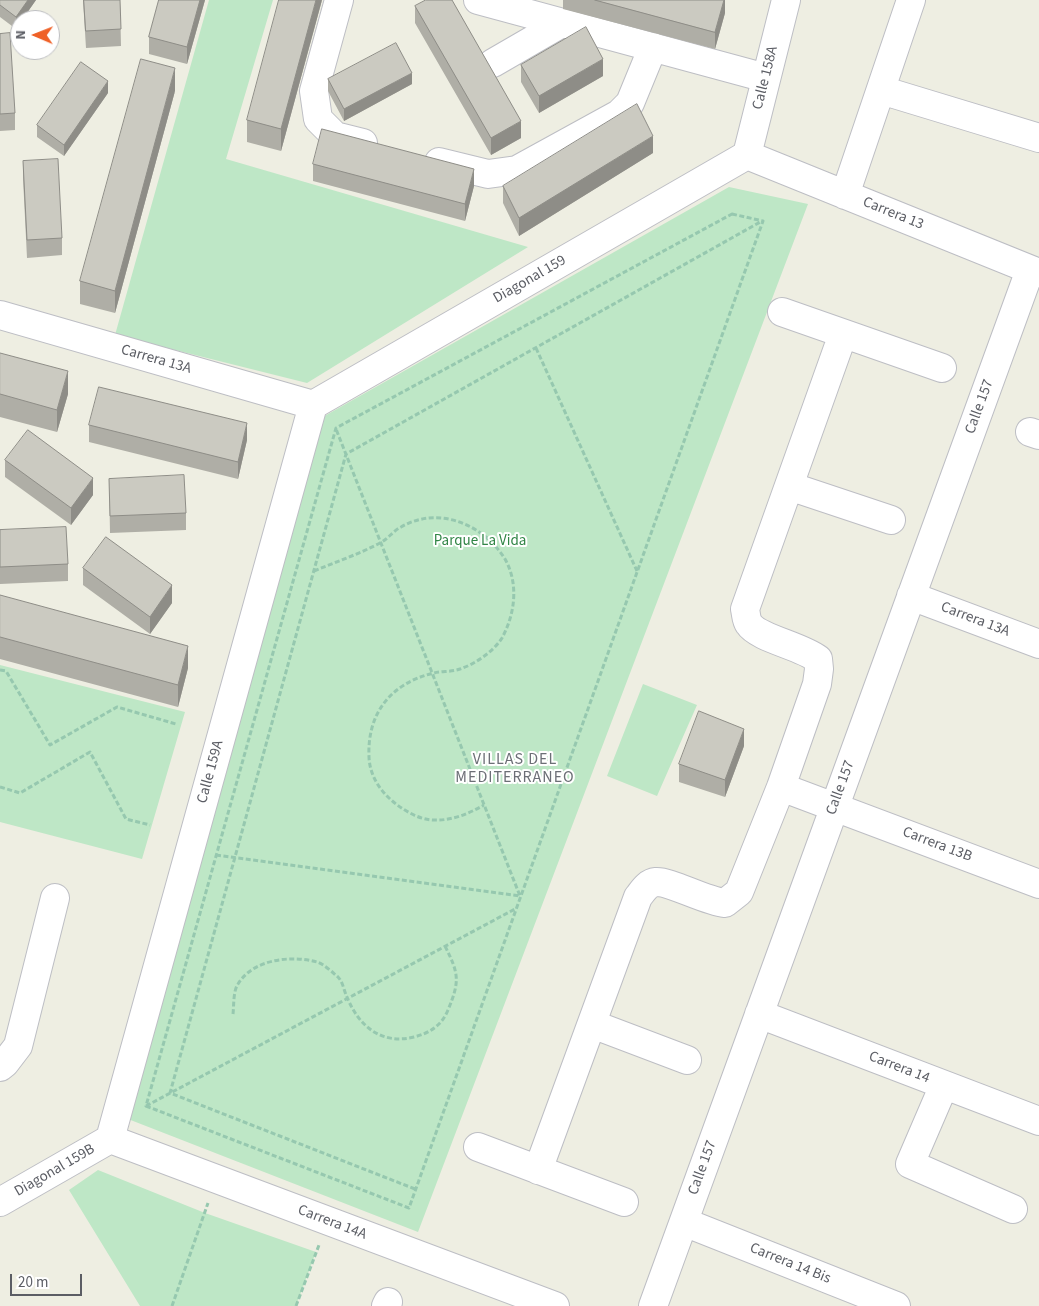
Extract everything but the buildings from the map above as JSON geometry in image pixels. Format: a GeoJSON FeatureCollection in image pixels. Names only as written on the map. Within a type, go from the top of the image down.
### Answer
{"type":"FeatureCollection","features":[{"type":"Feature","properties":{"kind":"street"},"geometry":{"type":"LineString","coordinates":[[339,0],[314,91],[318,119],[335,136],[383,148]]}},
{"type":"Feature","properties":{"kind":"street"},"geometry":{"type":"LineString","coordinates":[[478,0],[766,78]]}},
{"type":"Feature","properties":{"kind":"street","name":"Calle 158A"},"geometry":{"type":"LineString","coordinates":[[746,156],[786,0]]}},
{"type":"Feature","properties":{"kind":"street"},"geometry":{"type":"LineString","coordinates":[[845,195],[911,0]]}},
{"type":"Feature","properties":{"kind":"street"},"geometry":{"type":"LineString","coordinates":[[493,63],[562,23]]}},
{"type":"Feature","properties":{"kind":"street"},"geometry":{"type":"LineString","coordinates":[[412,155],[488,174],[517,170],[620,114],[630,103],[653,46]]}},
{"type":"Feature","properties":{"kind":"street"},"geometry":{"type":"LineString","coordinates":[[881,90],[1039,138]]}},
{"type":"Feature","properties":{"kind":"street","name":"Carrera 13"},"geometry":{"type":"LineString","coordinates":[[746,156],[1034,271]]}},
{"type":"Feature","properties":{"kind":"street","name":"Diagonal 159"},"geometry":{"type":"LineString","coordinates":[[312,405],[746,156]]}},
{"type":"Feature","properties":{"kind":"street","name":"Calle 157"},"geometry":{"type":"LineString","coordinates":[[653,1306],[911,596],[1034,271]]}},
{"type":"Feature","properties":{"kind":"street"},"geometry":{"type":"LineString","coordinates":[[782,312],[942,368]]}},
{"type":"Feature","properties":{"kind":"street","name":"Carrera 13A"},"geometry":{"type":"LineString","coordinates":[[0,316],[312,405]]}},
{"type":"Feature","properties":{"kind":"street"},"geometry":{"type":"LineString","coordinates":[[538,1170],[632,910],[642,891],[647,885],[656,882],[711,902],[725,903],[739,892],[781,787],[817,684],[818,659],[807,651],[757,632],[748,623],[745,609],[843,334]]}},
{"type":"Feature","properties":{"kind":"street","name":"Calle 159A"},"geometry":{"type":"LineString","coordinates":[[110,1139],[312,405]]}},
{"type":"Feature","properties":{"kind":"street"},"geometry":{"type":"LineString","coordinates":[[789,486],[891,520]]}},
{"type":"Feature","properties":{"kind":"street","name":"Carrera 13A"},"geometry":{"type":"LineString","coordinates":[[911,596],[1039,644]]}},
{"type":"Feature","properties":{"kind":"street","name":"Carrera 13B"},"geometry":{"type":"LineString","coordinates":[[781,787],[1039,884]]}},
{"type":"Feature","properties":{"kind":"street"},"geometry":{"type":"LineString","coordinates":[[0,1067],[5,1064],[18,1046],[55,898]]}},
{"type":"Feature","properties":{"kind":"street","name":"Carrera 14"},"geometry":{"type":"LineString","coordinates":[[759,1014],[1039,1121]]}},
{"type":"Feature","properties":{"kind":"street"},"geometry":{"type":"LineString","coordinates":[[592,1024],[687,1060]]}},
{"type":"Feature","properties":{"kind":"street"},"geometry":{"type":"LineString","coordinates":[[944,1085],[910,1164],[1013,1209]]}},
{"type":"Feature","properties":{"kind":"street","name":"Carrera 14A"},"geometry":{"type":"LineString","coordinates":[[110,1139],[555,1306]]}},
{"type":"Feature","properties":{"kind":"street","name":"Diagonal 159B"},"geometry":{"type":"LineString","coordinates":[[0,1202],[110,1139]]}},
{"type":"Feature","properties":{"kind":"street"},"geometry":{"type":"LineString","coordinates":[[478,1147],[624,1202]]}},
{"type":"Feature","properties":{"kind":"street","name":"Carrera 14 Bis"},"geometry":{"type":"LineString","coordinates":[[684,1222],[896,1306]]}},
{"type":"Feature","properties":{"kind":"path"},"geometry":{"type":"LineString","coordinates":[[146,1106],[336,428],[732,214],[763,221]]}},
{"type":"Feature","properties":{"kind":"path"},"geometry":{"type":"LineString","coordinates":[[170,1093],[346,454],[763,221]]}},
{"type":"Feature","properties":{"kind":"path"},"geometry":{"type":"LineString","coordinates":[[146,1106],[409,1208],[763,221]]}},
{"type":"Feature","properties":{"kind":"path"},"geometry":{"type":"LineString","coordinates":[[536,348],[637,571]]}},
{"type":"Feature","properties":{"kind":"path"},"geometry":{"type":"LineString","coordinates":[[336,428],[434,673],[520,896]]}},
{"type":"Feature","properties":{"kind":"path"},"geometry":{"type":"LineString","coordinates":[[313,572],[381,542],[402,526],[426,518],[452,519],[476,528],[496,544],[509,566],[514,592],[512,617],[500,640],[482,658],[459,670],[434,673],[410,681],[390,695],[375,714],[368,738],[369,762],[372,770],[378,785],[393,804],[415,816],[439,820],[463,817],[484,805]]}},
{"type":"Feature","properties":{"kind":"path"},"geometry":{"type":"LineString","coordinates":[[0,670],[6,671],[50,745],[117,706],[176,724]]}},
{"type":"Feature","properties":{"kind":"path"},"geometry":{"type":"LineString","coordinates":[[0,787],[20,792],[90,752],[126,819],[150,825]]}},
{"type":"Feature","properties":{"kind":"path"},"geometry":{"type":"LineString","coordinates":[[216,855],[520,896]]}},
{"type":"Feature","properties":{"kind":"path"},"geometry":{"type":"LineString","coordinates":[[146,1106],[516,909]]}},
{"type":"Feature","properties":{"kind":"path"},"geometry":{"type":"LineString","coordinates":[[233,1014],[237,985],[250,972],[273,960],[318,962],[340,979],[347,998],[362,1025],[382,1036],[402,1040],[425,1034],[444,1021],[455,994],[457,971],[445,946]]}},
{"type":"Feature","properties":{"kind":"path"},"geometry":{"type":"LineString","coordinates":[[170,1093],[415,1189]]}},
{"type":"Feature","properties":{"kind":"path"},"geometry":{"type":"LineString","coordinates":[[172,1306],[217,1179]]}},
{"type":"Feature","properties":{"kind":"path"},"geometry":{"type":"LineString","coordinates":[[296,1306],[328,1221]]}},
{"type":"Feature","properties":{"kind":"green space"},"geometry":{"type":"Polygon","coordinates":[[[209,0],[273,0],[226,159],[528,247],[307,383],[115,335],[209,0]]]}},
{"type":"Feature","properties":{"kind":"green space","name":"Parque La Vida"},"geometry":{"type":"Polygon","coordinates":[[[729,187],[808,204],[418,1232],[128,1119],[321,418],[729,187]]]}},
{"type":"Feature","properties":{"kind":"green space"},"geometry":{"type":"Polygon","coordinates":[[[0,665],[185,712],[142,859],[0,822],[0,665]]]}},
{"type":"Feature","properties":{"kind":"green space"},"geometry":{"type":"Polygon","coordinates":[[[643,684],[697,705],[657,796],[607,776],[643,684]]]}},
{"type":"Feature","properties":{"kind":"green space"},"geometry":{"type":"Polygon","coordinates":[[[98,1170],[205,1213],[316,1252],[296,1306],[140,1306],[69,1190],[98,1170]]]}},
{"type":"Feature","properties":{"kind":"district","name":"VILLAS DEL MEDITERRANEO"},"geometry":{"type":"Point","coordinates":[515,769]}}]}
